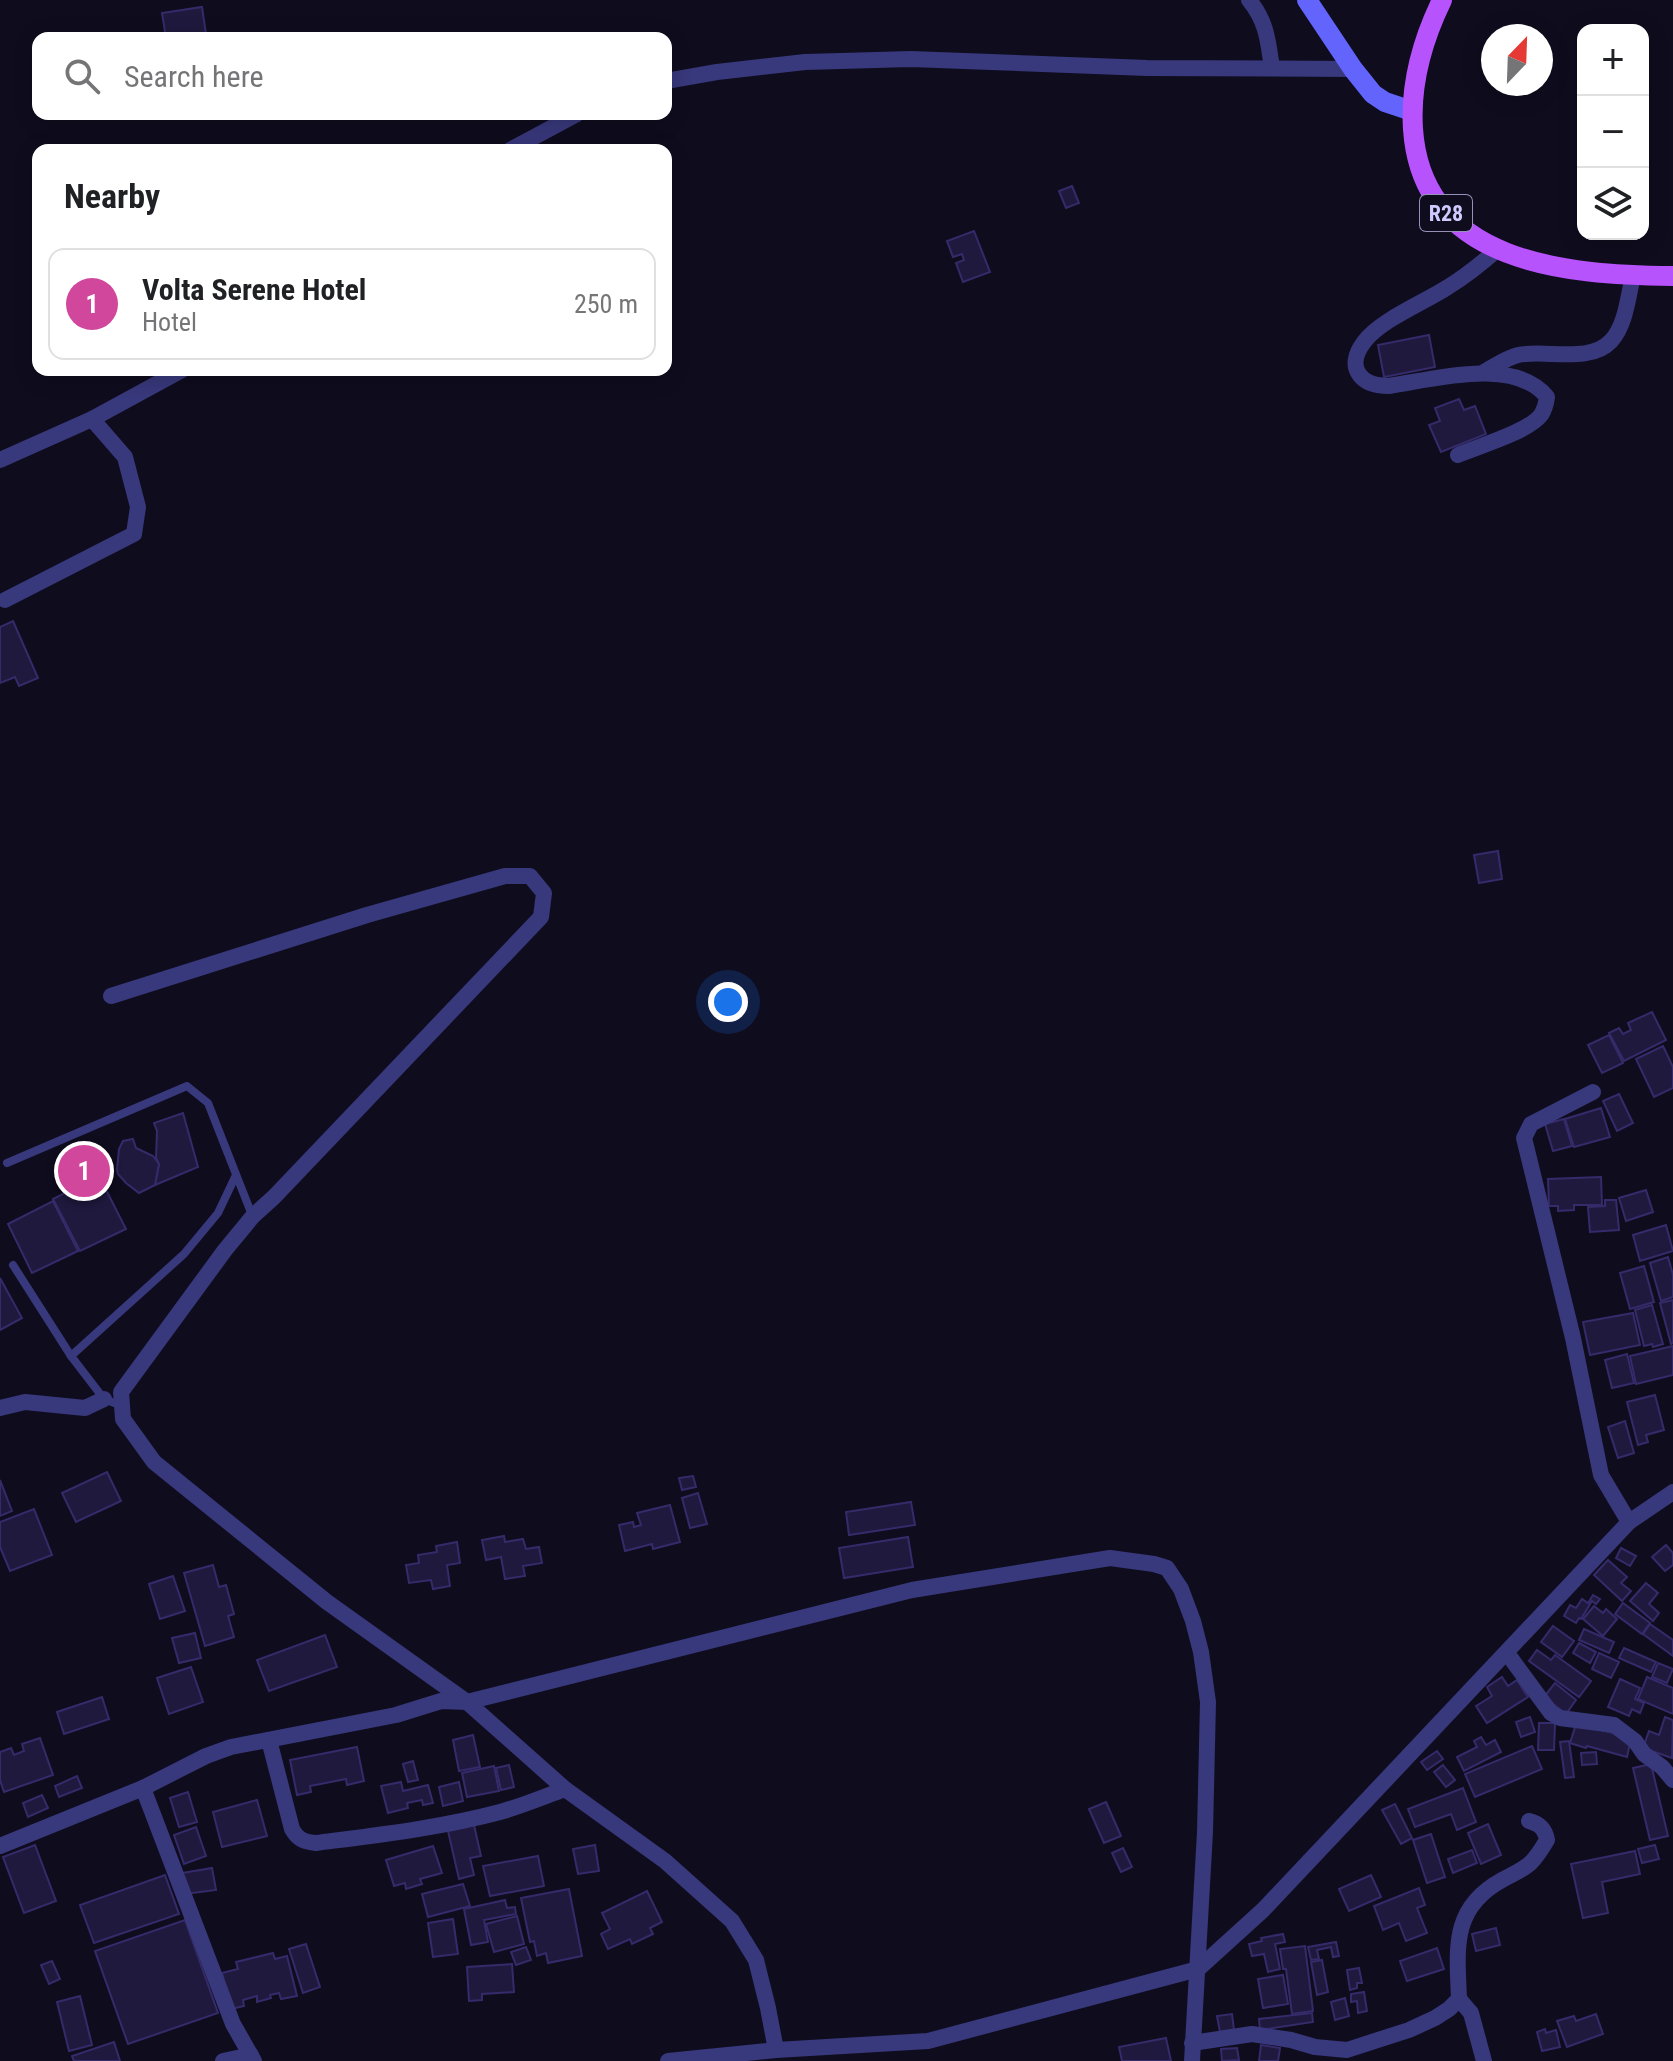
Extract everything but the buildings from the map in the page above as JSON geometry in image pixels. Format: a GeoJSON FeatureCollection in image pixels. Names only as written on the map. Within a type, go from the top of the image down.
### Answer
{"type":"FeatureCollection","features":[{"type":"Feature","properties":{"kind":"main road","name":"R28"},"geometry":{"type":"LineString","coordinates":[[1442,0],[1418,60],[1412,111],[1420,171],[1441,208],[1457,224],[1482,241],[1542,263],[1602,273],[1673,276]]}},
{"type":"Feature","properties":{"kind":"street"},"geometry":{"type":"LineString","coordinates":[[1249,0],[1265,26],[1272,68]]}},
{"type":"Feature","properties":{"kind":"street"},"geometry":{"type":"LineString","coordinates":[[1307,0],[1373,94],[1385,102],[1412,111]]}},
{"type":"Feature","properties":{"kind":"street"},"geometry":{"type":"LineString","coordinates":[[672,80],[805,62],[911,59],[1147,68],[1353,69]]}},
{"type":"Feature","properties":{"kind":"street"},"geometry":{"type":"LineString","coordinates":[[521,144],[566,120]]}},
{"type":"Feature","properties":{"kind":"street"},"geometry":{"type":"LineString","coordinates":[[1458,455],[1517,431],[1539,418],[1547,397],[1536,386],[1484,372],[1374,386],[1365,382],[1357,372],[1356,363],[1364,342],[1375,331],[1476,269],[1498,249]]}},
{"type":"Feature","properties":{"kind":"street"},"geometry":{"type":"LineString","coordinates":[[1484,372],[1516,355],[1580,353],[1598,350],[1608,344],[1622,320],[1633,276]]}},
{"type":"Feature","properties":{"kind":"street"},"geometry":{"type":"LineString","coordinates":[[0,460],[92,419],[171,376]]}},
{"type":"Feature","properties":{"kind":"street"},"geometry":{"type":"LineString","coordinates":[[5,600],[134,534],[138,507],[125,457],[92,419]]}},
{"type":"Feature","properties":{"kind":"street"},"geometry":{"type":"LineString","coordinates":[[111,996],[367,915],[505,876],[530,876],[544,893],[541,917],[253,1216],[225,1250],[121,1392],[123,1419],[154,1462],[327,1602],[467,1702],[565,1789],[665,1861],[732,1921],[756,1960],[776,2050]]}},
{"type":"Feature","properties":{"kind":"street"},"geometry":{"type":"LineString","coordinates":[[1593,1092],[1531,1124],[1524,1138],[1573,1338],[1601,1475],[1629,1522]]}},
{"type":"Feature","properties":{"kind":"street"},"geometry":{"type":"LineString","coordinates":[[0,1408],[25,1402],[85,1408],[104,1399]]}},
{"type":"Feature","properties":{"kind":"street"},"geometry":{"type":"LineString","coordinates":[[668,2061],[776,2050],[928,2041],[1198,1969],[1263,1910],[1629,1522],[1673,1492]]}},
{"type":"Feature","properties":{"kind":"street"},"geometry":{"type":"LineString","coordinates":[[0,1846],[143,1788],[217,1751],[396,1715],[441,1701],[467,1702],[912,1590],[1110,1558],[1154,1564],[1167,1568],[1181,1589],[1201,1652],[1208,1702],[1205,1832],[1192,2061]]}},
{"type":"Feature","properties":{"kind":"street"},"geometry":{"type":"LineString","coordinates":[[1507,1653],[1551,1713],[1560,1718],[1614,1725],[1635,1741],[1644,1754],[1673,1780]]}},
{"type":"Feature","properties":{"kind":"street"},"geometry":{"type":"LineString","coordinates":[[269,1740],[292,1829],[298,1838],[306,1842],[402,1832],[477,1817],[565,1789]]}},
{"type":"Feature","properties":{"kind":"street"},"geometry":{"type":"LineString","coordinates":[[143,1788],[233,2024],[253,2058],[223,2061]]}},
{"type":"Feature","properties":{"kind":"street"},"geometry":{"type":"LineString","coordinates":[[1484,2061],[1471,2013],[1459,1999],[1458,1948],[1461,1927],[1466,1911],[1478,1897],[1528,1867],[1539,1854],[1547,1840],[1545,1832],[1529,1821]]}},
{"type":"Feature","properties":{"kind":"street"},"geometry":{"type":"LineString","coordinates":[[1192,2043],[1252,2034],[1347,2050],[1409,2030],[1435,2018],[1459,1999]]}},
{"type":"Feature","properties":{"kind":"lane"},"geometry":{"type":"LineString","coordinates":[[7,1163],[187,1086],[208,1103],[253,1216]]}},
{"type":"Feature","properties":{"kind":"lane"},"geometry":{"type":"LineString","coordinates":[[71,1356],[184,1254],[218,1213],[236,1175]]}},
{"type":"Feature","properties":{"kind":"lane"},"geometry":{"type":"LineString","coordinates":[[13,1265],[71,1356],[104,1399],[122,1406]]}},
{"type":"Feature","properties":{"kind":"place","name":"Volta Serene Hotel"},"geometry":{"type":"Point","coordinates":[84,1171]}}]}
